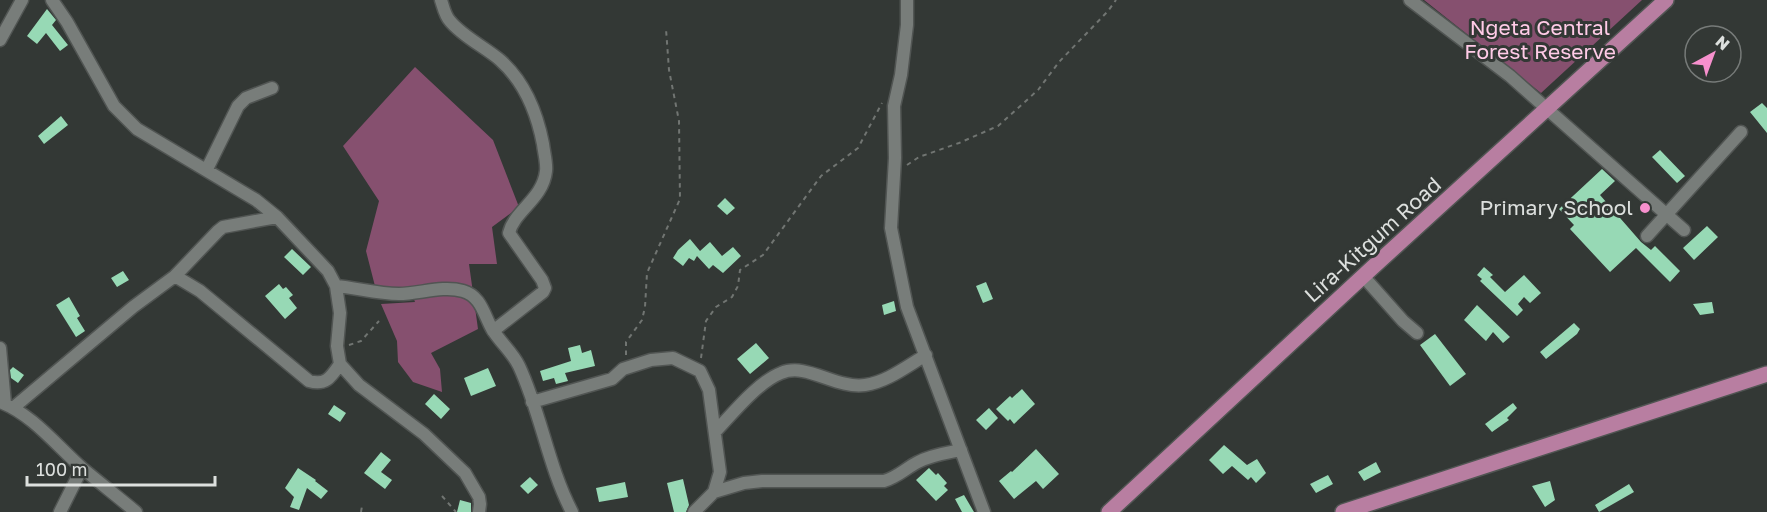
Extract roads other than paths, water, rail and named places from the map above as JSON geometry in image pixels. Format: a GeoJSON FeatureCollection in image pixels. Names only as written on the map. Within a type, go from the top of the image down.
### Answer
{"type":"FeatureCollection","features":[{"type":"Feature","properties":{"kind":"main road","name":"Lira-Kitgum Road"},"geometry":{"type":"LineString","coordinates":[[1109,512],[1363,276],[1666,0]]}},
{"type":"Feature","properties":{"kind":"main road"},"geometry":{"type":"LineString","coordinates":[[1343,512],[1767,374]]}},
{"type":"Feature","properties":{"kind":"street"},"geometry":{"type":"LineString","coordinates":[[0,40],[22,0]]}},
{"type":"Feature","properties":{"kind":"street"},"geometry":{"type":"LineString","coordinates":[[52,0],[67,22],[114,106],[137,129],[256,200],[277,217],[328,271],[336,286],[340,313],[337,346],[340,364],[358,386],[417,429],[465,473],[479,497],[479,512]]}},
{"type":"Feature","properties":{"kind":"street"},"geometry":{"type":"LineString","coordinates":[[441,0],[449,20],[501,61],[533,104],[545,158],[546,171],[541,187],[531,204],[513,223],[509,233],[542,280],[545,288],[494,331]]}},
{"type":"Feature","properties":{"kind":"street"},"geometry":{"type":"LineString","coordinates":[[907,0],[907,25],[894,106],[895,158],[891,228],[907,307],[984,512]]}},
{"type":"Feature","properties":{"kind":"street"},"geometry":{"type":"LineString","coordinates":[[1410,0],[1510,76],[1684,230]]}},
{"type":"Feature","properties":{"kind":"street"},"geometry":{"type":"LineString","coordinates":[[207,169],[238,106],[246,98],[272,88]]}},
{"type":"Feature","properties":{"kind":"street"},"geometry":{"type":"LineString","coordinates":[[1647,236],[1741,132]]}},
{"type":"Feature","properties":{"kind":"street"},"geometry":{"type":"LineString","coordinates":[[6,405],[175,276],[218,231],[224,227],[277,217]]}},
{"type":"Feature","properties":{"kind":"street"},"geometry":{"type":"LineString","coordinates":[[175,276],[200,291],[309,381],[319,384],[328,381],[340,364]]}},
{"type":"Feature","properties":{"kind":"street"},"geometry":{"type":"LineString","coordinates":[[1363,276],[1403,321],[1417,333]]}},
{"type":"Feature","properties":{"kind":"street"},"geometry":{"type":"LineString","coordinates":[[336,286],[399,294],[450,289],[464,291],[476,298],[494,331],[519,365],[556,476],[572,512]]}},
{"type":"Feature","properties":{"kind":"street"},"geometry":{"type":"LineString","coordinates":[[0,348],[6,405],[136,512]]}},
{"type":"Feature","properties":{"kind":"street"},"geometry":{"type":"LineString","coordinates":[[716,431],[762,385],[780,373],[799,369],[840,385],[863,386],[880,382],[926,355]]}},
{"type":"Feature","properties":{"kind":"street"},"geometry":{"type":"LineString","coordinates":[[532,402],[612,379],[623,369],[667,357],[700,371],[709,390],[716,431],[720,472],[714,492]]}},
{"type":"Feature","properties":{"kind":"street"},"geometry":{"type":"LineString","coordinates":[[694,512],[714,492],[744,483],[884,481],[895,478],[916,463],[932,456],[961,450]]}},
{"type":"Feature","properties":{"kind":"street"},"geometry":{"type":"LineString","coordinates":[[60,512],[82,468]]}},
{"type":"Feature","properties":{"kind":"place","name":"Primary School"},"geometry":{"type":"Point","coordinates":[1645,208]}},
{"type":"Feature","properties":{"kind":"park label","name":"Ngeta Central Forest Reserve"},"geometry":{"type":"Point","coordinates":[1540,40]}}]}
